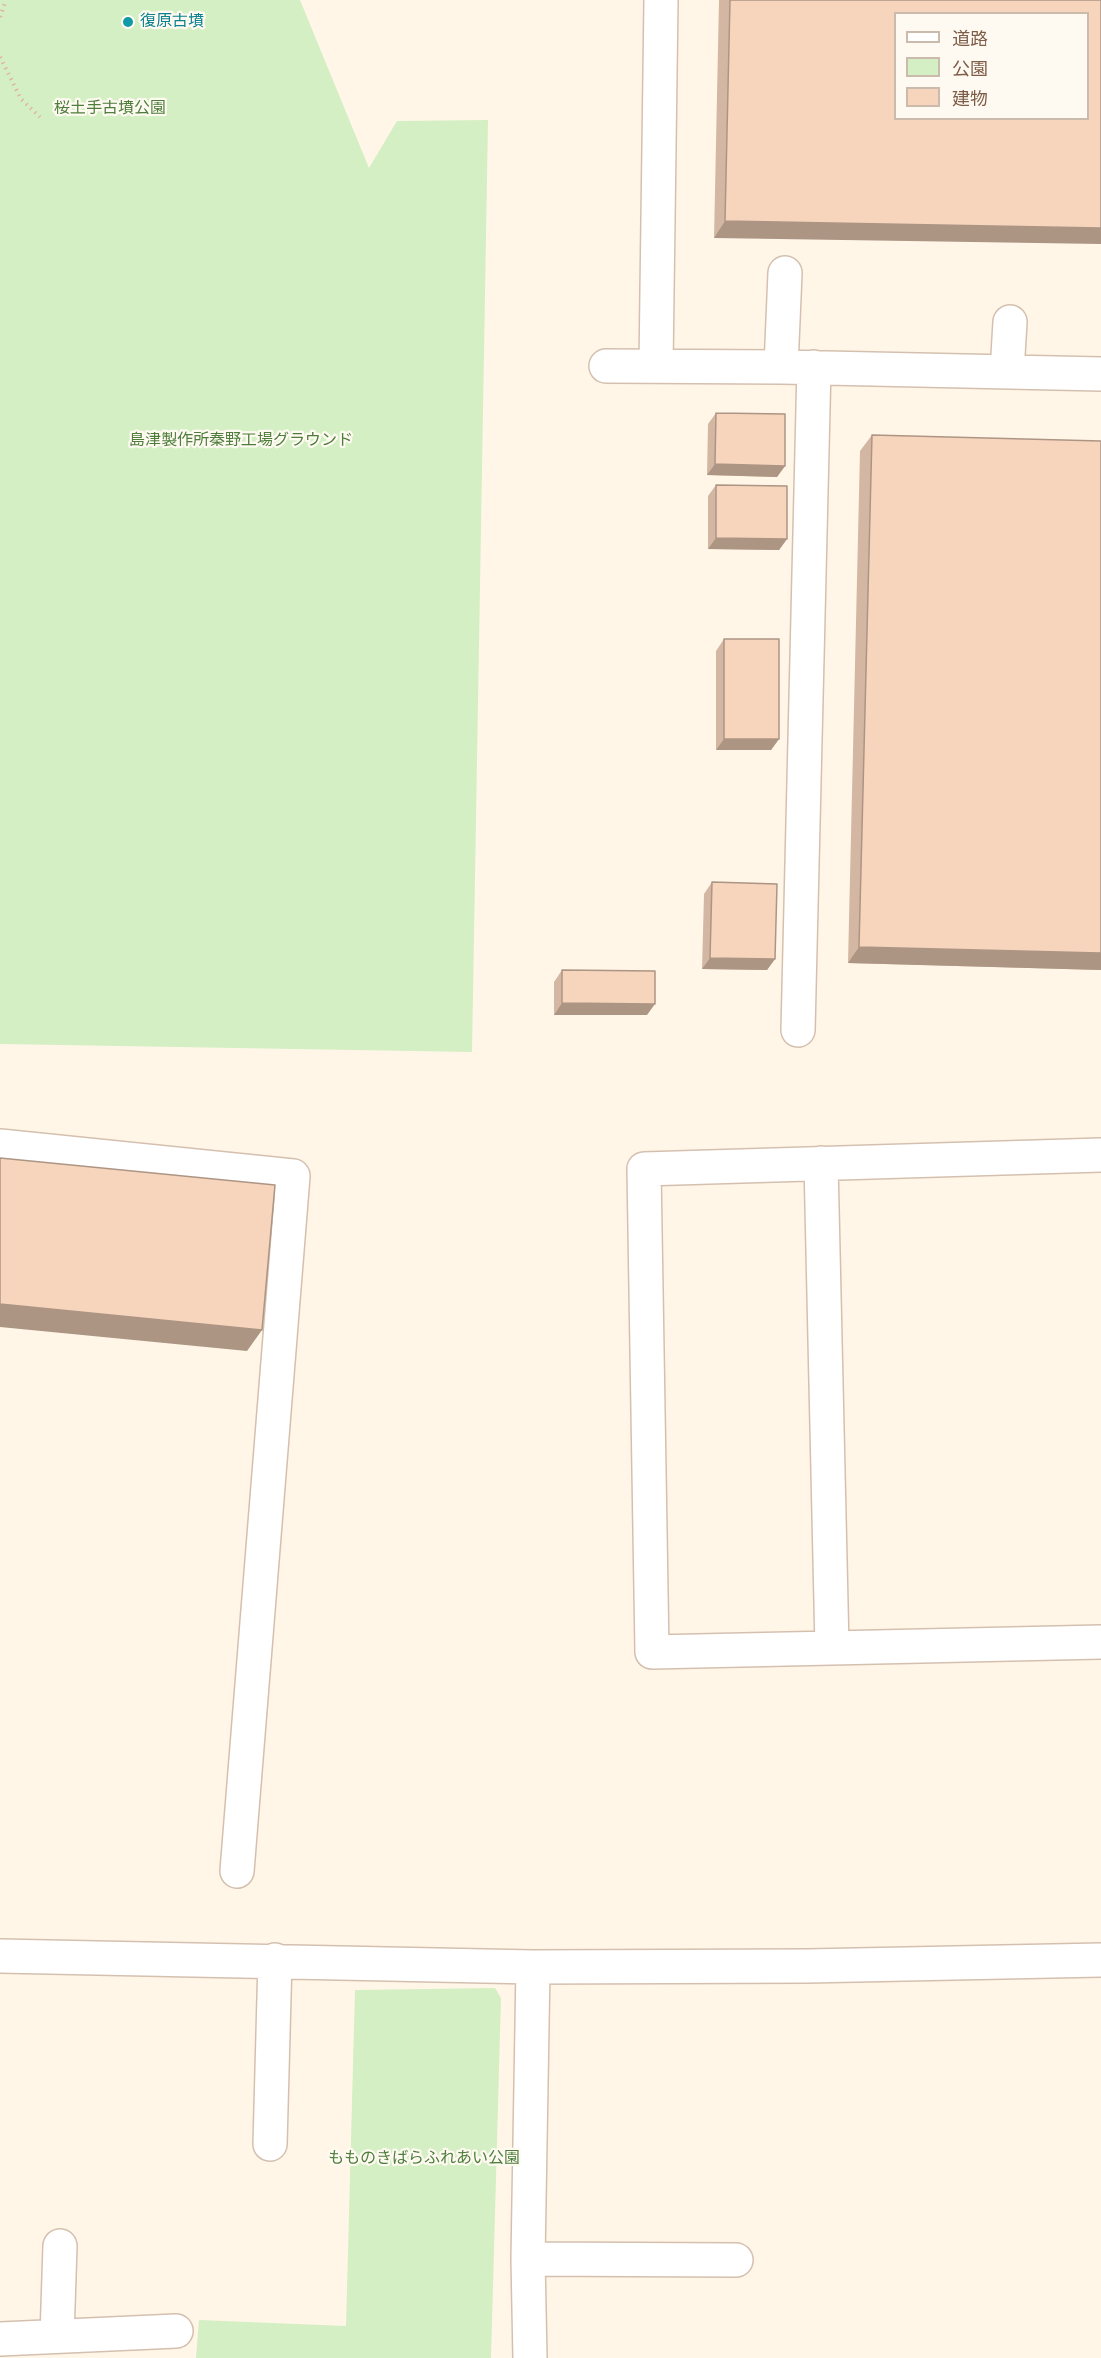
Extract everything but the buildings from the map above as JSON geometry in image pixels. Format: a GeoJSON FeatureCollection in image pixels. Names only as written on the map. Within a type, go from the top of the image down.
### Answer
{"type":"FeatureCollection","features":[{"type":"Feature","properties":{"kind":"street"},"geometry":{"type":"LineString","coordinates":[[656,365],[661,0]]}},
{"type":"Feature","properties":{"kind":"street"},"geometry":{"type":"LineString","coordinates":[[781,367],[785,273]]}},
{"type":"Feature","properties":{"kind":"street"},"geometry":{"type":"LineString","coordinates":[[1007,372],[1010,322]]}},
{"type":"Feature","properties":{"kind":"street"},"geometry":{"type":"LineString","coordinates":[[606,366],[781,367],[1101,374]]}},
{"type":"Feature","properties":{"kind":"street"},"geometry":{"type":"LineString","coordinates":[[798,1030],[814,368]]}},
{"type":"Feature","properties":{"kind":"street"},"geometry":{"type":"LineString","coordinates":[[0,1146],[293,1176],[237,1871]]}},
{"type":"Feature","properties":{"kind":"street"},"geometry":{"type":"LineString","coordinates":[[1101,1155],[644,1169],[652,1652],[1101,1642]]}},
{"type":"Feature","properties":{"kind":"street"},"geometry":{"type":"LineString","coordinates":[[820,1163],[832,1648]]}},
{"type":"Feature","properties":{"kind":"street"},"geometry":{"type":"LineString","coordinates":[[0,1956],[533,1967],[808,1966],[1101,1960]]}},
{"type":"Feature","properties":{"kind":"street"},"geometry":{"type":"LineString","coordinates":[[270,2144],[274,1960]]}},
{"type":"Feature","properties":{"kind":"street"},"geometry":{"type":"LineString","coordinates":[[530,2358],[528,2259],[533,1967]]}},
{"type":"Feature","properties":{"kind":"street"},"geometry":{"type":"LineString","coordinates":[[57,2336],[60,2246]]}},
{"type":"Feature","properties":{"kind":"street"},"geometry":{"type":"LineString","coordinates":[[528,2259],[736,2260]]}},
{"type":"Feature","properties":{"kind":"street"},"geometry":{"type":"LineString","coordinates":[[0,2339],[57,2336],[114,2346],[176,2331]]}},
{"type":"Feature","properties":{"kind":"path"},"geometry":{"type":"LineString","coordinates":[[0,17],[6,0]]}},
{"type":"Feature","properties":{"kind":"path"},"geometry":{"type":"LineString","coordinates":[[0,57],[21,99],[40,117]]}},
{"type":"Feature","properties":{"kind":"green space","name":"島津製作所秦野工場グラウンド"},"geometry":{"type":"Polygon","coordinates":[[[0,0],[300,0],[369,168],[397,121],[488,120],[472,1052],[0,1044],[0,0]]]}},
{"type":"Feature","properties":{"kind":"green space","name":"もものきばらふれあい公園"},"geometry":{"type":"Polygon","coordinates":[[[495,1988],[501,1998],[491,2358],[196,2358],[199,2320],[346,2326],[355,1990],[495,1988]]]}},
{"type":"Feature","properties":{"kind":"place","name":"復原古墳"},"geometry":{"type":"Point","coordinates":[128,22]}},
{"type":"Feature","properties":{"kind":"park label","name":"桜土手古墳公園"},"geometry":{"type":"Point","coordinates":[110,109]}}]}
